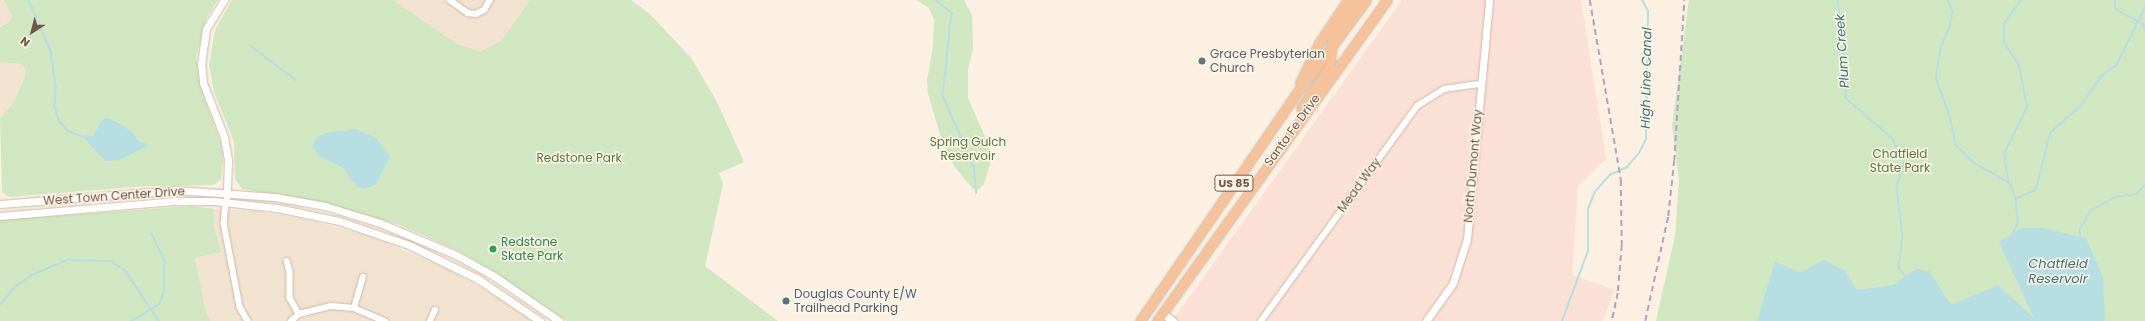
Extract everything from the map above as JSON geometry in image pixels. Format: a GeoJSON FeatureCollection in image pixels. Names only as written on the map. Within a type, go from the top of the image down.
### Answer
{"type":"FeatureCollection","features":[{"type":"Feature","properties":{"kind":"highway"},"geometry":{"type":"LineString","coordinates":[[1299,90],[1301,79],[1319,43],[1348,0]]}},
{"type":"Feature","properties":{"kind":"highway"},"geometry":{"type":"LineString","coordinates":[[1217,235],[1230,206],[1325,73],[1333,32],[1357,0]]}},
{"type":"Feature","properties":{"kind":"highway","name":"Santa Fe Drive"},"geometry":{"type":"LineString","coordinates":[[1140,321],[1299,90],[1366,0]]}},
{"type":"Feature","properties":{"kind":"highway","name":"Santa Fe Drive"},"geometry":{"type":"LineString","coordinates":[[1160,317],[1217,235],[1387,0]]}},
{"type":"Feature","properties":{"kind":"highway"},"geometry":{"type":"LineString","coordinates":[[1147,321],[1170,289],[1170,278]]}},
{"type":"Feature","properties":{"kind":"street"},"geometry":{"type":"LineString","coordinates":[[224,0],[206,29],[201,63],[203,83],[224,137],[228,160],[226,230],[240,306],[248,321]]}},
{"type":"Feature","properties":{"kind":"street"},"geometry":{"type":"LineString","coordinates":[[450,0],[468,13],[476,14],[484,10],[490,0]]}},
{"type":"Feature","properties":{"kind":"street","name":"North Dumont Way"},"geometry":{"type":"LineString","coordinates":[[1426,321],[1453,283],[1467,239],[1489,0]]}},
{"type":"Feature","properties":{"kind":"street","name":"Mead Way"},"geometry":{"type":"LineString","coordinates":[[1261,321],[1417,106],[1444,89],[1481,84]]}},
{"type":"Feature","properties":{"kind":"street","name":"West Town Center Drive"},"geometry":{"type":"LineString","coordinates":[[0,204],[122,193],[176,190],[275,196],[325,206],[414,236],[494,276],[559,321]]}},
{"type":"Feature","properties":{"kind":"street","name":"West Town Center Drive"},"geometry":{"type":"LineString","coordinates":[[0,216],[150,202],[226,202],[277,208],[338,221],[409,245],[478,280],[540,321]]}},
{"type":"Feature","properties":{"kind":"street"},"geometry":{"type":"LineString","coordinates":[[286,261],[290,272],[290,298],[299,314]]}},
{"type":"Feature","properties":{"kind":"street"},"geometry":{"type":"LineString","coordinates":[[354,308],[363,278]]}},
{"type":"Feature","properties":{"kind":"street"},"geometry":{"type":"LineString","coordinates":[[291,321],[299,314],[331,306],[354,308],[385,321]]}},
{"type":"Feature","properties":{"kind":"street"},"geometry":{"type":"LineString","coordinates":[[430,321],[435,310]]}},
{"type":"Feature","properties":{"kind":"street"},"geometry":{"type":"LineString","coordinates":[[1160,317],[1173,321]]}},
{"type":"Feature","properties":{"kind":"shaded area"},"geometry":{"type":"Polygon","coordinates":[[[0,0],[4,0],[13,15],[10,21],[0,26],[0,0]]]}},
{"type":"Feature","properties":{"kind":"shaded area"},"geometry":{"type":"Polygon","coordinates":[[[393,0],[530,0],[501,41],[480,51],[457,44],[393,0]]]}},
{"type":"Feature","properties":{"kind":"shaded area"},"geometry":{"type":"Polygon","coordinates":[[[1402,0],[1581,0],[1606,159],[1578,186],[1572,275],[1615,290],[1603,321],[1172,321],[1402,0]]]}},
{"type":"Feature","properties":{"kind":"shaded area"},"geometry":{"type":"Polygon","coordinates":[[[0,62],[21,64],[25,68],[24,79],[14,102],[0,119],[0,62]]]}},
{"type":"Feature","properties":{"kind":"shaded area"},"geometry":{"type":"Polygon","coordinates":[[[214,209],[253,211],[304,219],[369,236],[446,268],[507,303],[532,321],[211,321],[206,312],[195,258],[222,252],[214,228],[214,209]]]}},
{"type":"Feature","properties":{"kind":"green space"},"geometry":{"type":"Polygon","coordinates":[[[4,0],[218,0],[207,17],[196,58],[202,92],[221,143],[223,160],[221,179],[214,185],[146,186],[9,197],[2,192],[0,119],[14,102],[24,79],[25,68],[21,64],[0,62],[0,27],[10,21],[12,15],[4,0]]]}},
{"type":"Feature","properties":{"kind":"green space","name":"Redstone Park"},"geometry":{"type":"Polygon","coordinates":[[[232,0],[393,0],[457,44],[480,51],[501,41],[530,0],[631,0],[650,14],[692,59],[717,102],[744,162],[719,173],[723,184],[705,266],[778,321],[567,321],[493,271],[459,251],[400,225],[322,202],[242,189],[235,179],[234,142],[214,92],[209,65],[215,30],[232,0]]]}},
{"type":"Feature","properties":{"kind":"green space","name":"Spring Gulch Reservoir"},"geometry":{"type":"Polygon","coordinates":[[[916,0],[964,0],[972,15],[973,49],[968,70],[968,98],[993,155],[984,184],[978,190],[973,189],[954,166],[942,141],[928,94],[927,81],[933,46],[934,20],[929,8],[916,0]]]}},
{"type":"Feature","properties":{"kind":"green space","name":"Chatfield State Park"},"geometry":{"type":"Polygon","coordinates":[[[1689,0],[2145,0],[2145,321],[1656,321],[1675,236],[1679,180],[1672,125],[1689,0]]]}},
{"type":"Feature","properties":{"kind":"green space"},"geometry":{"type":"Polygon","coordinates":[[[192,206],[214,209],[214,228],[222,252],[195,258],[206,312],[211,321],[0,321],[0,220],[192,206]]]}},
{"type":"Feature","properties":{"kind":"water"},"geometry":{"type":"Polygon","coordinates":[[[107,118],[117,122],[132,132],[139,141],[149,145],[119,160],[105,161],[83,137],[86,135],[93,137],[101,121],[107,118]]]}},
{"type":"Feature","properties":{"kind":"water"},"geometry":{"type":"Polygon","coordinates":[[[356,129],[376,138],[390,156],[376,184],[365,189],[357,187],[343,168],[320,157],[313,148],[314,141],[322,134],[356,129]]]}},
{"type":"Feature","properties":{"kind":"water","name":"Chatfield Reservoir"},"geometry":{"type":"Polygon","coordinates":[[[2021,228],[2042,228],[2086,238],[2103,277],[2105,321],[1757,321],[1775,261],[1800,273],[1824,260],[1845,271],[1857,290],[1893,285],[1916,269],[1929,271],[1951,305],[1998,285],[2034,318],[1999,242],[2021,228]]]}},
{"type":"Feature","properties":{"kind":"waterway"},"geometry":{"type":"LineString","coordinates":[[29,0],[51,51],[56,87],[55,107],[59,120],[67,130],[83,137]]}},
{"type":"Feature","properties":{"kind":"waterway"},"geometry":{"type":"LineString","coordinates":[[936,0],[952,13],[943,96],[974,166],[977,193]]}},
{"type":"Feature","properties":{"kind":"waterway","name":"High Line Canal"},"geometry":{"type":"LineString","coordinates":[[1562,321],[1588,251],[1588,209],[1595,192],[1610,175],[1627,167],[1639,153],[1646,139],[1648,11],[1642,0]]}},
{"type":"Feature","properties":{"kind":"waterway","name":"Plum Creek"},"geometry":{"type":"LineString","coordinates":[[1838,0],[1845,56],[1846,98],[1892,138],[1905,163],[1897,186],[1903,235],[1899,267],[1906,277]]}},
{"type":"Feature","properties":{"kind":"waterway","name":"Plum Creek"},"geometry":{"type":"LineString","coordinates":[[1948,0],[1953,12],[1950,27],[1941,48],[1936,78],[1950,116],[1956,145],[1973,162],[2008,182],[2012,187],[2016,199],[2018,223],[2014,233]]}},
{"type":"Feature","properties":{"kind":"waterway","name":"Plum Creek"},"geometry":{"type":"LineString","coordinates":[[2008,181],[2004,154],[2027,107],[2019,66],[2004,43],[2004,24],[2021,0]]}},
{"type":"Feature","properties":{"kind":"waterway","name":"Plum Creek"},"geometry":{"type":"LineString","coordinates":[[2115,0],[2116,9],[2144,25],[2145,30]]}},
{"type":"Feature","properties":{"kind":"waterway","name":"Plum Creek"},"geometry":{"type":"LineString","coordinates":[[2016,199],[2036,190],[2050,133],[2082,104],[2102,75],[2116,66],[2145,7]]}},
{"type":"Feature","properties":{"kind":"waterway"},"geometry":{"type":"LineString","coordinates":[[251,46],[296,80]]}},
{"type":"Feature","properties":{"kind":"waterway","name":"Plum Creek"},"geometry":{"type":"LineString","coordinates":[[2080,238],[2080,229],[2091,211],[2115,197],[2137,194],[2145,185]]}},
{"type":"Feature","properties":{"kind":"waterway"},"geometry":{"type":"LineString","coordinates":[[132,321],[159,304],[164,293],[164,260],[152,235]]}},
{"type":"Feature","properties":{"kind":"waterway","name":"High Line Canal"},"geometry":{"type":"LineString","coordinates":[[0,305],[17,285],[32,275],[67,260],[111,261],[126,271],[159,321]]}},
{"type":"Feature","properties":{"kind":"railway"},"geometry":{"type":"LineString","coordinates":[[1590,0],[1621,180],[1622,245],[1618,293],[1612,321]]}},
{"type":"Feature","properties":{"kind":"railway"},"geometry":{"type":"LineString","coordinates":[[1645,321],[1668,216],[1674,161],[1684,0]]}},
{"type":"Feature","properties":{"kind":"place","name":"Grace Presbyterian Church"},"geometry":{"type":"Point","coordinates":[1202,61]}},
{"type":"Feature","properties":{"kind":"place","name":"Redstone Skate Park"},"geometry":{"type":"Point","coordinates":[493,249]}},
{"type":"Feature","properties":{"kind":"place","name":"Douglas County E/W Trailhead Parking"},"geometry":{"type":"Point","coordinates":[786,301]}}]}
